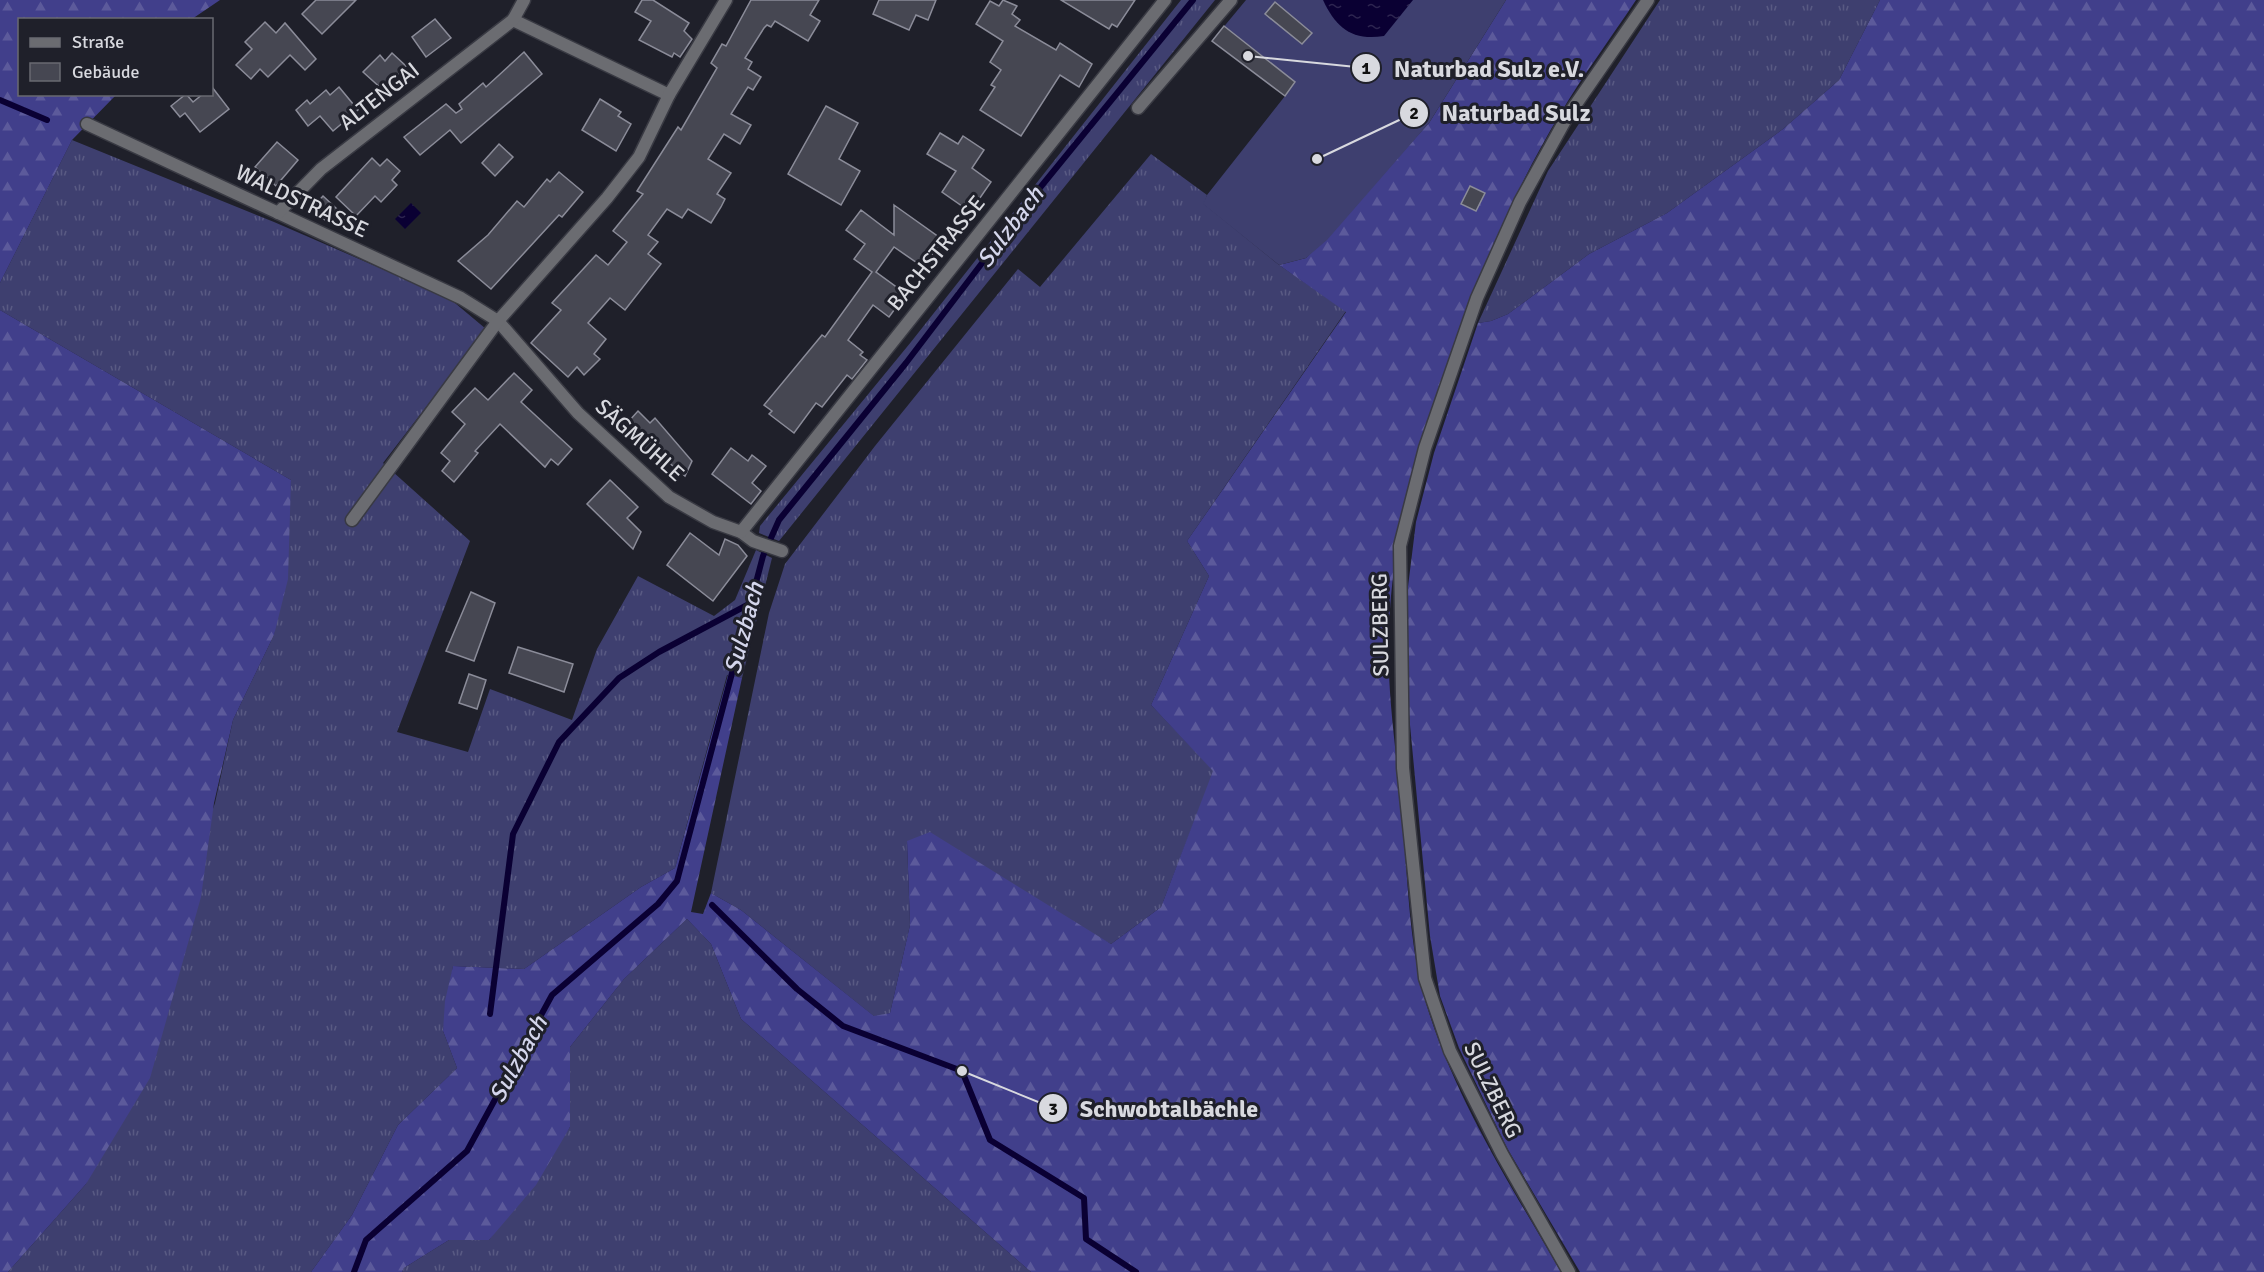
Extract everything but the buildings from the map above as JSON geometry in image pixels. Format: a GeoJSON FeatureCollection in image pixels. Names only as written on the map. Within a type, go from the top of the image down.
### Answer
{"type":"FeatureCollection","features":[{"type":"Feature","properties":{"kind":"street","name":"ALTENGAI"},"geometry":{"type":"LineString","coordinates":[[278,213],[321,169],[513,20],[524,0]]}},
{"type":"Feature","properties":{"kind":"street"},"geometry":{"type":"LineString","coordinates":[[352,520],[498,321],[607,198],[639,157],[669,95],[726,0]]}},
{"type":"Feature","properties":{"kind":"street","name":"BACHSTRASSE"},"geometry":{"type":"LineString","coordinates":[[741,532],[1165,0]]}},
{"type":"Feature","properties":{"kind":"street"},"geometry":{"type":"LineString","coordinates":[[1138,108],[1231,0]]}},
{"type":"Feature","properties":{"kind":"street","name":"SULZBERG"},"geometry":{"type":"LineString","coordinates":[[1569,1272],[1502,1154],[1450,1051],[1425,978],[1403,768],[1400,546],[1429,437],[1477,298],[1515,213],[1567,117],[1648,0]]}},
{"type":"Feature","properties":{"kind":"street"},"geometry":{"type":"LineString","coordinates":[[513,20],[669,95]]}},
{"type":"Feature","properties":{"kind":"street","name":"WALDSTRASSE"},"geometry":{"type":"LineString","coordinates":[[87,124],[461,297],[498,321]]}},
{"type":"Feature","properties":{"kind":"street","name":"SÄGMÜHLE"},"geometry":{"type":"LineString","coordinates":[[498,321],[578,413],[669,497],[713,522],[741,532],[753,541],[777,550]]}},
{"type":"Feature","properties":{"kind":"green space"},"geometry":{"type":"Polygon","coordinates":[[[0,0],[220,0],[193,18],[18,18],[18,96],[115,96],[72,140],[0,283],[0,0]]]}},
{"type":"Feature","properties":{"kind":"green space"},"geometry":{"type":"Polygon","coordinates":[[[1181,0],[1215,0],[779,541],[759,533],[760,526],[911,342],[1181,0]]]}},
{"type":"Feature","properties":{"kind":"green space"},"geometry":{"type":"Polygon","coordinates":[[[1246,0],[1506,0],[1429,123],[1327,240],[1306,258],[1279,265],[1203,204],[1207,195],[1285,96],[1212,41],[1246,0]]]}},
{"type":"Feature","properties":{"kind":"green space"},"geometry":{"type":"Polygon","coordinates":[[[1506,0],[1636,0],[1578,85],[1526,175],[1496,238],[1458,336],[1426,428],[1403,517],[1393,578],[1388,660],[1412,933],[1426,1003],[1438,1039],[1468,1108],[1561,1272],[1031,1272],[741,1019],[711,944],[687,919],[624,979],[570,1047],[570,1127],[536,1185],[489,1240],[449,1240],[404,1268],[402,1272],[311,1272],[352,1215],[398,1125],[457,1068],[443,1031],[445,1001],[453,966],[524,969],[641,887],[675,868],[728,675],[742,678],[691,912],[703,914],[711,893],[741,910],[874,1016],[890,1013],[910,925],[907,841],[930,832],[1111,944],[1161,907],[1213,771],[1151,705],[1209,576],[1187,541],[1346,312],[1279,265],[1306,258],[1429,123],[1506,0]]]}},
{"type":"Feature","properties":{"kind":"green space"},"geometry":{"type":"Polygon","coordinates":[[[1660,0],[1880,0],[1839,80],[1783,129],[1667,213],[1589,254],[1508,314],[1491,321],[1478,323],[1548,171],[1660,0]]]}},
{"type":"Feature","properties":{"kind":"green space"},"geometry":{"type":"Polygon","coordinates":[[[1880,0],[2264,0],[2264,1272],[1580,1272],[1507,1148],[1459,1048],[1440,996],[1430,936],[1405,672],[1405,611],[1416,522],[1434,453],[1478,323],[1491,321],[1508,314],[1589,254],[1667,213],[1783,129],[1839,80],[1880,0]]]}},
{"type":"Feature","properties":{"kind":"green space"},"geometry":{"type":"Polygon","coordinates":[[[72,140],[274,222],[449,298],[486,329],[383,463],[470,541],[397,732],[468,752],[490,689],[572,720],[597,649],[638,576],[714,616],[735,600],[756,550],[772,558],[742,678],[727,675],[675,868],[641,887],[524,969],[453,966],[443,1031],[457,1068],[398,1125],[352,1215],[311,1272],[8,1272],[86,1184],[215,803],[233,720],[274,635],[291,480],[0,310],[0,283],[72,140]]]}},
{"type":"Feature","properties":{"kind":"green space"},"geometry":{"type":"Polygon","coordinates":[[[1151,154],[1207,195],[1204,204],[1279,265],[1346,311],[1187,541],[1209,576],[1151,705],[1214,771],[1161,907],[1111,944],[907,841],[910,925],[890,1013],[875,1017],[741,910],[711,893],[769,613],[785,564],[875,446],[1018,269],[1040,287],[1151,154]]]}},
{"type":"Feature","properties":{"kind":"green space"},"geometry":{"type":"Polygon","coordinates":[[[0,310],[291,480],[288,579],[274,635],[233,720],[214,803],[201,897],[150,1078],[86,1184],[8,1272],[0,1272],[0,310]]]}},
{"type":"Feature","properties":{"kind":"green space"},"geometry":{"type":"Polygon","coordinates":[[[687,919],[711,944],[741,1019],[1031,1272],[402,1272],[404,1268],[449,1240],[489,1240],[570,1127],[570,1047],[624,979],[687,919]]]}},
{"type":"Feature","properties":{"kind":"water"},"geometry":{"type":"Polygon","coordinates":[[[1323,0],[1413,0],[1384,36],[1373,37],[1354,34],[1346,30],[1334,18],[1323,0]]]}},
{"type":"Feature","properties":{"kind":"water"},"geometry":{"type":"Polygon","coordinates":[[[411,203],[421,213],[405,229],[395,219],[411,203]]]}},
{"type":"Feature","properties":{"kind":"waterway","name":"Sulzbach"},"geometry":{"type":"LineString","coordinates":[[354,1272],[366,1240],[467,1151],[552,995],[658,904],[677,881],[763,556],[779,520],[906,363],[1030,200],[1193,0]]}},
{"type":"Feature","properties":{"kind":"waterway"},"geometry":{"type":"LineString","coordinates":[[0,100],[47,120]]}},
{"type":"Feature","properties":{"kind":"waterway"},"geometry":{"type":"LineString","coordinates":[[490,1014],[513,834],[559,742],[619,678],[659,652],[751,603]]}},
{"type":"Feature","properties":{"kind":"waterway"},"geometry":{"type":"LineString","coordinates":[[712,905],[797,989],[843,1026],[962,1071],[990,1140],[1084,1198],[1086,1239],[1136,1272]]}},
{"type":"Feature","properties":{"kind":"place","name":"Naturbad Sulz e.V."},"geometry":{"type":"Point","coordinates":[1248,56]}},
{"type":"Feature","properties":{"kind":"place","name":"Naturbad Sulz"},"geometry":{"type":"Point","coordinates":[1317,159]}},
{"type":"Feature","properties":{"kind":"place","name":"Schwobtalbächle"},"geometry":{"type":"Point","coordinates":[962,1071]}}]}
